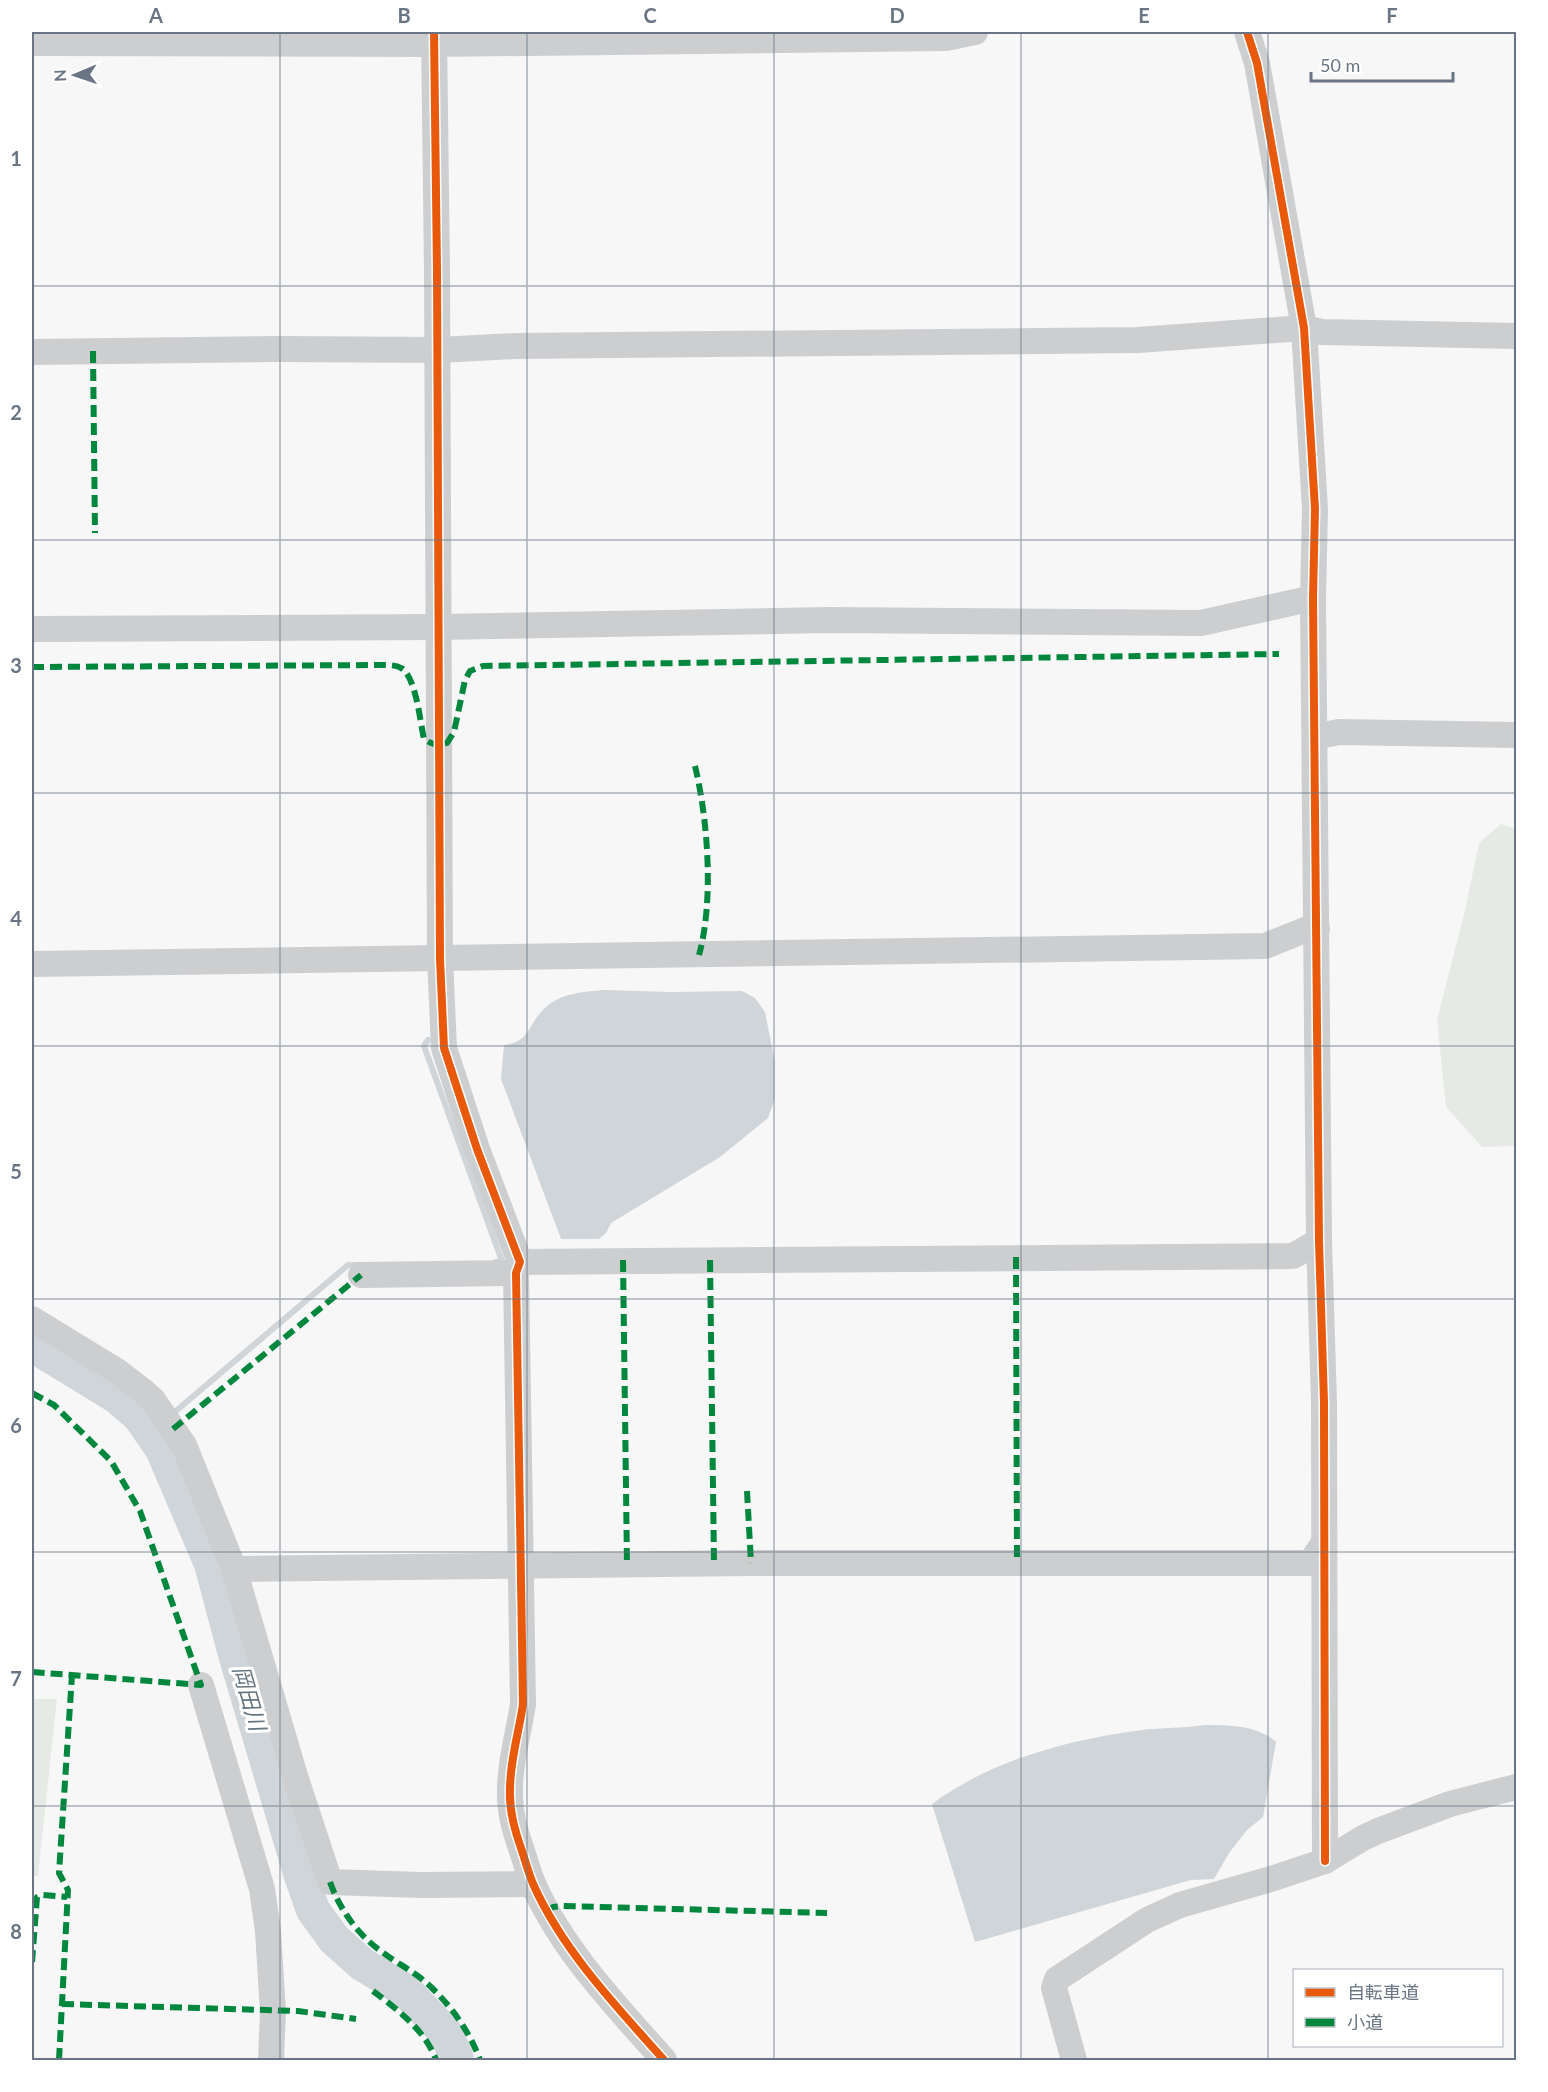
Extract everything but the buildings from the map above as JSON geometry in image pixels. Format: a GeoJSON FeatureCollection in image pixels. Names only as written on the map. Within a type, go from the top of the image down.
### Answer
{"type":"FeatureCollection","features":[{"type":"Feature","properties":{"kind":"street"},"geometry":{"type":"LineString","coordinates":[[32,43],[434,38],[946,38],[975,32]]}},
{"type":"Feature","properties":{"kind":"street"},"geometry":{"type":"LineString","coordinates":[[1247,32],[1257,63],[1304,328],[1316,509],[1313,598],[1323,1402],[1325,1861]]}},
{"type":"Feature","properties":{"kind":"street"},"geometry":{"type":"LineString","coordinates":[[434,38],[438,350],[440,959],[444,1048],[518,1267],[523,1704],[512,1759],[509,1790],[513,1824],[533,1884],[544,1907],[570,1948],[608,1997],[664,2061]]}},
{"type":"Feature","properties":{"kind":"street"},"geometry":{"type":"LineString","coordinates":[[32,352],[438,350],[516,346],[1138,340],[1304,328],[1322,332],[1516,336]]}},
{"type":"Feature","properties":{"kind":"street"},"geometry":{"type":"LineString","coordinates":[[32,629],[438,627],[828,620],[1201,623],[1313,598]]}},
{"type":"Feature","properties":{"kind":"street"},"geometry":{"type":"LineString","coordinates":[[1315,737],[1339,732],[1516,735]]}},
{"type":"Feature","properties":{"kind":"street"},"geometry":{"type":"LineString","coordinates":[[32,964],[1264,946],[1305,930],[1317,929]]}},
{"type":"Feature","properties":{"kind":"street"},"geometry":{"type":"LineString","coordinates":[[361,1275],[518,1267],[1293,1256],[1320,1241]]}},
{"type":"Feature","properties":{"kind":"street"},"geometry":{"type":"LineString","coordinates":[[32,1319],[117,1371],[153,1400],[184,1445],[234,1569],[295,1776],[330,1882],[421,1886],[533,1884]]}},
{"type":"Feature","properties":{"kind":"street"},"geometry":{"type":"LineString","coordinates":[[234,1569],[752,1563],[1310,1563],[1323,1544]]}},
{"type":"Feature","properties":{"kind":"street"},"geometry":{"type":"LineString","coordinates":[[201,1685],[262,1889],[268,1931],[273,2012],[271,2061]]}},
{"type":"Feature","properties":{"kind":"street"},"geometry":{"type":"LineString","coordinates":[[1074,2061],[1054,1988],[1057,1979],[1147,1920],[1169,1910],[1237,1888],[1271,1880],[1325,1861],[1378,1831],[1450,1804],[1516,1787]]}},
{"type":"Feature","properties":{"kind":"shaded area"},"geometry":{"type":"Polygon","coordinates":[[[1501,824],[1516,829],[1514,965],[1516,968],[1516,1146],[1482,1147],[1446,1107],[1437,1020],[1465,910],[1479,843],[1501,824]]]}},
{"type":"Feature","properties":{"kind":"shaded area"},"geometry":{"type":"Polygon","coordinates":[[[604,990],[742,991],[755,998],[765,1012],[775,1063],[775,1098],[768,1118],[720,1157],[611,1223],[606,1233],[599,1239],[561,1239],[501,1079],[504,1045],[513,1043],[524,1036],[539,1014],[558,999],[573,994],[604,990]]]}},
{"type":"Feature","properties":{"kind":"shaded area"},"geometry":{"type":"Polygon","coordinates":[[[32,1699],[57,1699],[38,1876],[32,1876],[32,1699]]]}},
{"type":"Feature","properties":{"kind":"shaded area"},"geometry":{"type":"Polygon","coordinates":[[[1204,1725],[1251,1729],[1276,1742],[1263,1817],[1247,1830],[1229,1853],[1214,1879],[1191,1880],[975,1942],[932,1804],[978,1776],[1055,1747],[1135,1731],[1204,1725]]]}},
{"type":"Feature","properties":{"kind":"waterway"},"geometry":{"type":"LineString","coordinates":[[428,1040],[424,1046],[502,1261],[496,1262]]}},
{"type":"Feature","properties":{"kind":"waterway"},"geometry":{"type":"LineString","coordinates":[[170,1416],[348,1265],[359,1265]]}},
{"type":"Feature","properties":{"kind":"waterway","name":"岡田川"},"geometry":{"type":"LineString","coordinates":[[32,1345],[117,1397],[140,1417],[162,1449],[211,1564],[236,1658],[313,1910],[334,1939],[362,1964],[406,1991],[445,2032],[457,2060]]}},
{"type":"Feature","properties":{"kind":"waterway"},"geometry":{"type":"LineString","coordinates":[[149,1430],[162,1422]]}},
{"type":"Feature","properties":{"kind":"marked path"},"geometry":{"type":"LineString","coordinates":[[93,351],[95,533]]}},
{"type":"Feature","properties":{"kind":"marked path"},"geometry":{"type":"LineString","coordinates":[[32,667],[394,666],[406,673],[414,689],[424,739],[438,745],[447,743],[454,732],[465,680],[470,671],[483,666],[1279,654]]}},
{"type":"Feature","properties":{"kind":"marked path"},"geometry":{"type":"LineString","coordinates":[[695,766],[700,787],[708,860],[707,910],[699,955]]}},
{"type":"Feature","properties":{"kind":"marked path"},"geometry":{"type":"LineString","coordinates":[[1016,1257],[1017,1562]]}},
{"type":"Feature","properties":{"kind":"marked path"},"geometry":{"type":"LineString","coordinates":[[623,1260],[627,1565]]}},
{"type":"Feature","properties":{"kind":"marked path"},"geometry":{"type":"LineString","coordinates":[[710,1260],[714,1563]]}},
{"type":"Feature","properties":{"kind":"marked path"},"geometry":{"type":"LineString","coordinates":[[173,1429],[361,1275]]}},
{"type":"Feature","properties":{"kind":"marked path"},"geometry":{"type":"LineString","coordinates":[[32,1393],[54,1405],[111,1461],[140,1511],[201,1685],[32,1672]]}},
{"type":"Feature","properties":{"kind":"marked path"},"geometry":{"type":"LineString","coordinates":[[747,1491],[751,1563]]}},
{"type":"Feature","properties":{"kind":"marked path"},"geometry":{"type":"LineString","coordinates":[[59,2060],[68,1890],[59,1873],[72,1675]]}},
{"type":"Feature","properties":{"kind":"marked path"},"geometry":{"type":"LineString","coordinates":[[330,1882],[345,1912],[365,1938],[426,1982],[447,2003],[466,2031],[480,2060]]}},
{"type":"Feature","properties":{"kind":"marked path"},"geometry":{"type":"LineString","coordinates":[[32,1962],[37,1897],[43,1895],[67,1897]]}},
{"type":"Feature","properties":{"kind":"marked path"},"geometry":{"type":"LineString","coordinates":[[547,1911],[553,1907],[563,1906],[827,1913]]}},
{"type":"Feature","properties":{"kind":"marked path"},"geometry":{"type":"LineString","coordinates":[[373,1991],[418,2030],[436,2060]]}},
{"type":"Feature","properties":{"kind":"marked path"},"geometry":{"type":"LineString","coordinates":[[62,2004],[298,2011],[356,2019]]}},
{"type":"Feature","properties":{"kind":"cycle path"},"geometry":{"type":"LineString","coordinates":[[434,32],[440,959],[444,1048],[477,1149],[520,1262],[516,1273],[523,1704],[511,1767],[510,1805],[532,1882],[546,1910],[592,1978],[664,2060]]}},
{"type":"Feature","properties":{"kind":"cycle path"},"geometry":{"type":"LineString","coordinates":[[1247,32],[1257,63],[1304,328],[1315,509],[1313,598],[1319,1241],[1324,1402],[1325,1861]]}}]}
